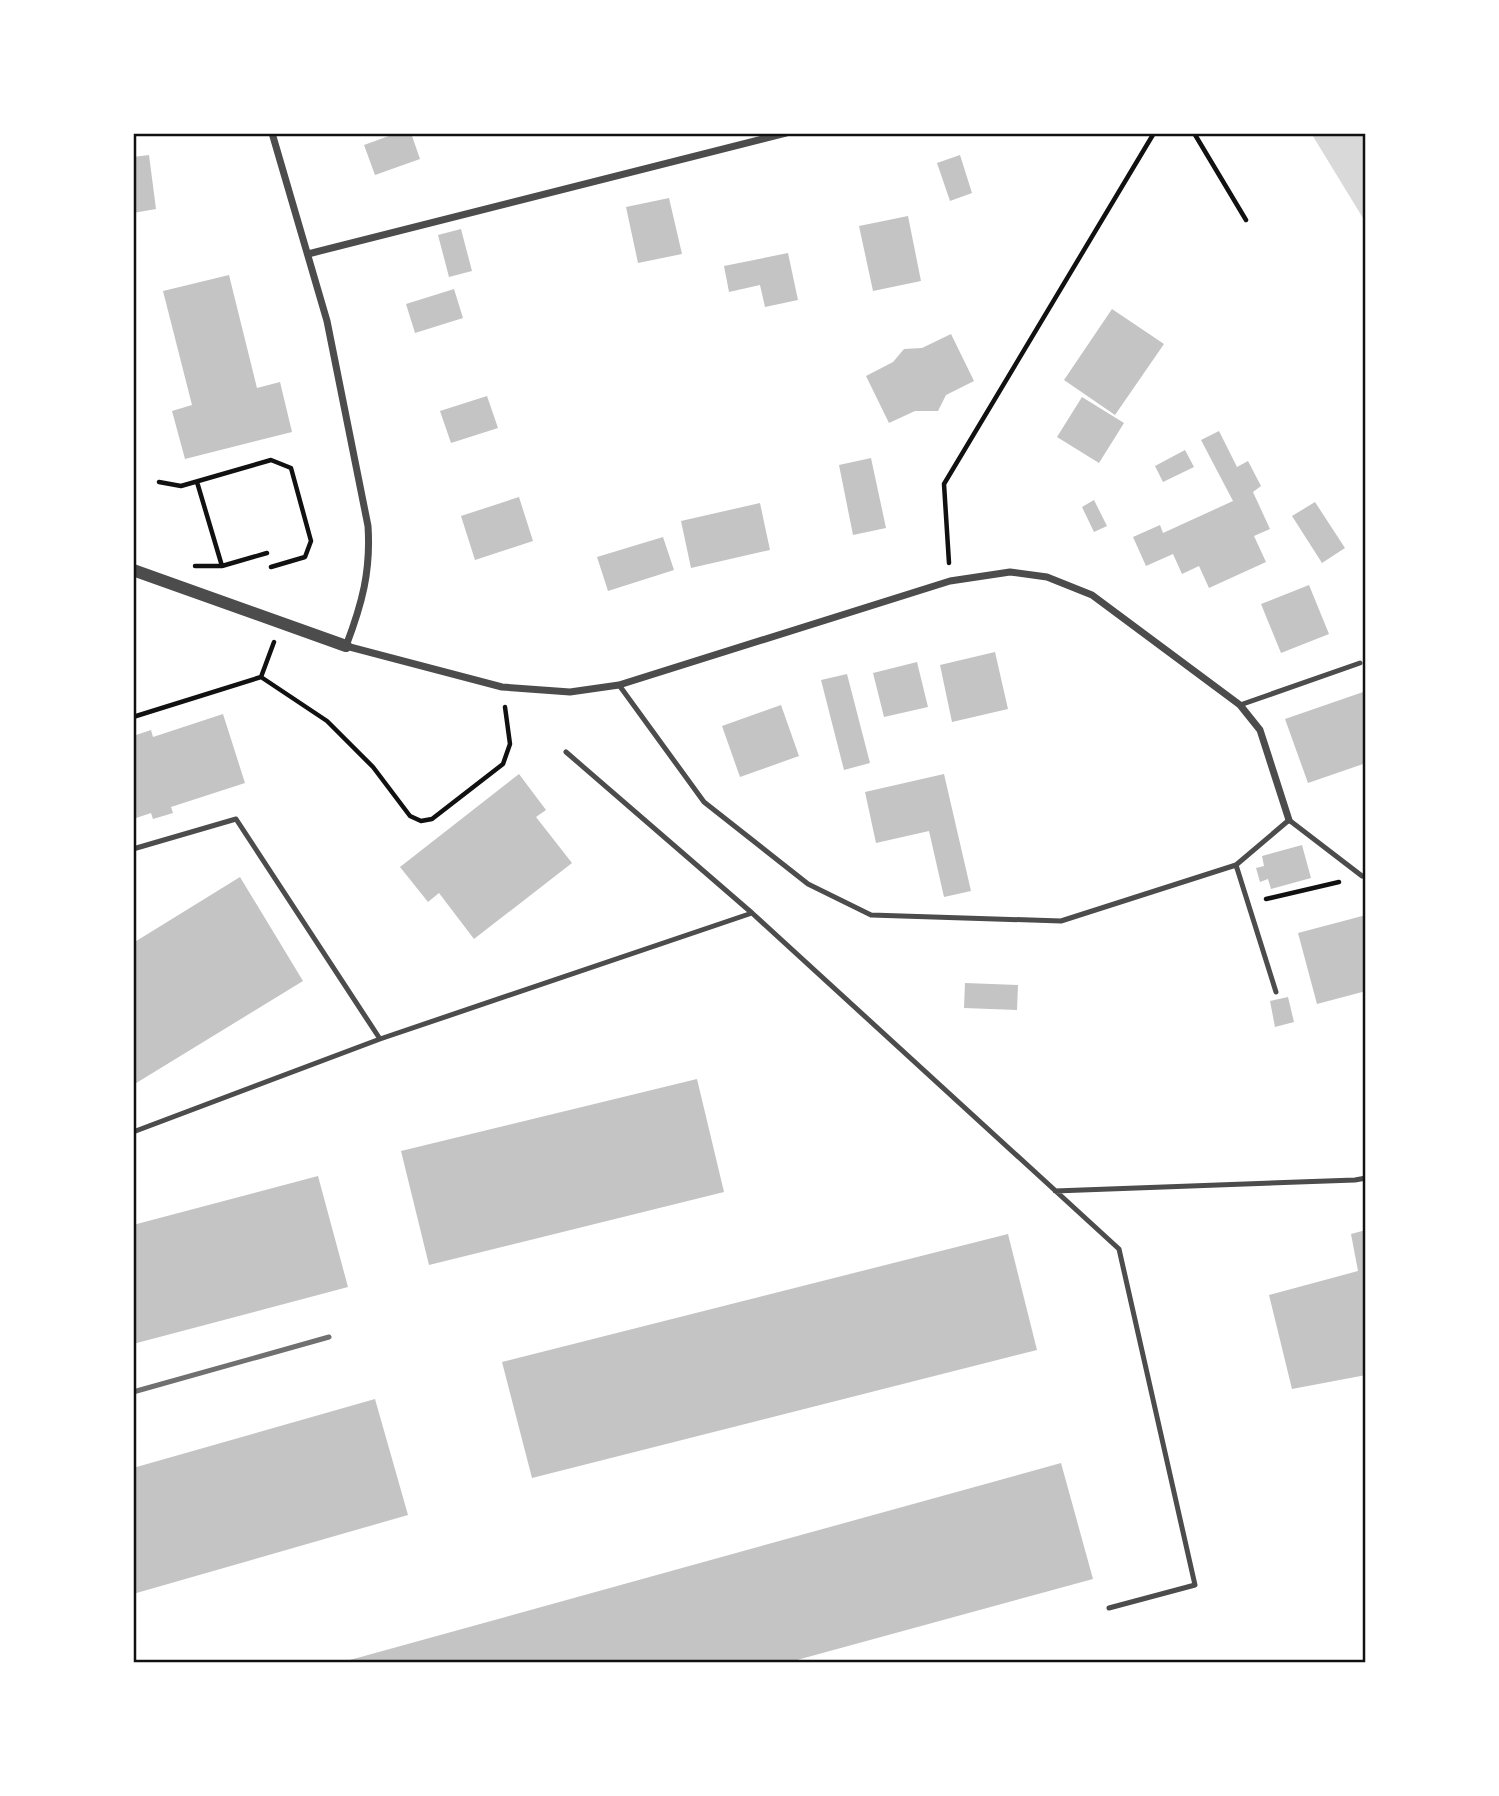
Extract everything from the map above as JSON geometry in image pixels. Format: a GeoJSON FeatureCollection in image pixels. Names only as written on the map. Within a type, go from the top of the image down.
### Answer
{"type":"FeatureCollection","features":[{"type":"Feature","properties":{"kind":"street"},"geometry":{"type":"LineString","coordinates":[[272,133],[327,321],[368,526],[367,581],[359,614],[346,646]]}},
{"type":"Feature","properties":{"kind":"street"},"geometry":{"type":"LineString","coordinates":[[308,254],[786,133]]}},
{"type":"Feature","properties":{"kind":"street"},"geometry":{"type":"LineString","coordinates":[[133,570],[346,646],[502,687],[570,692],[619,685],[950,582],[1010,572],[1047,577],[1092,595],[1240,705],[1260,730],[1289,820]]}},
{"type":"Feature","properties":{"kind":"lane"},"geometry":{"type":"LineString","coordinates":[[1240,705],[1360,663]]}},
{"type":"Feature","properties":{"kind":"lane"},"geometry":{"type":"LineString","coordinates":[[619,685],[704,803],[808,884],[871,915],[1061,922],[1236,865],[1289,820],[1362,876]]}},
{"type":"Feature","properties":{"kind":"lane"},"geometry":{"type":"LineString","coordinates":[[566,752],[752,913],[1119,1249],[1195,1585],[1109,1608]]}},
{"type":"Feature","properties":{"kind":"lane"},"geometry":{"type":"LineString","coordinates":[[133,849],[236,819],[380,1039]]}},
{"type":"Feature","properties":{"kind":"lane"},"geometry":{"type":"LineString","coordinates":[[1236,865],[1276,992]]}},
{"type":"Feature","properties":{"kind":"lane"},"geometry":{"type":"LineString","coordinates":[[133,1132],[380,1039],[752,913]]}},
{"type":"Feature","properties":{"kind":"lane"},"geometry":{"type":"LineString","coordinates":[[1055,1191],[1366,1178]]}},
{"type":"Feature","properties":{"kind":"path"},"geometry":{"type":"LineString","coordinates":[[950,582],[944,484],[1154,133]]}},
{"type":"Feature","properties":{"kind":"path"},"geometry":{"type":"LineString","coordinates":[[1194,133],[1246,220]]}},
{"type":"Feature","properties":{"kind":"path"},"geometry":{"type":"LineString","coordinates":[[159,482],[181,486],[271,460],[291,468],[311,541],[305,557],[271,567]]}},
{"type":"Feature","properties":{"kind":"path"},"geometry":{"type":"LineString","coordinates":[[197,482],[222,566]]}},
{"type":"Feature","properties":{"kind":"path"},"geometry":{"type":"LineString","coordinates":[[184,566],[222,566],[267,553]]}},
{"type":"Feature","properties":{"kind":"path"},"geometry":{"type":"LineString","coordinates":[[261,677],[282,623]]}},
{"type":"Feature","properties":{"kind":"path"},"geometry":{"type":"LineString","coordinates":[[261,677],[327,721],[373,767],[410,816],[421,821],[432,819],[503,764],[510,744],[502,687]]}},
{"type":"Feature","properties":{"kind":"path"},"geometry":{"type":"LineString","coordinates":[[133,717],[261,677]]}},
{"type":"Feature","properties":{"kind":"path"},"geometry":{"type":"LineString","coordinates":[[1248,903],[1362,876]]}},
{"type":"Feature","properties":{"kind":"shaded area"},"geometry":{"type":"Polygon","coordinates":[[[1311,133],[1366,133],[1366,223],[1311,133]]]}},
{"type":"Feature","properties":{"kind":"building"},"geometry":{"type":"Polygon","coordinates":[[[397,133],[411,133],[420,159],[375,175],[364,145],[397,133]]]}},
{"type":"Feature","properties":{"kind":"building"},"geometry":{"type":"Polygon","coordinates":[[[149,155],[156,209],[133,213],[133,157],[149,155]]]}},
{"type":"Feature","properties":{"kind":"building"},"geometry":{"type":"Polygon","coordinates":[[[960,155],[972,193],[950,201],[937,163],[960,155]]]}},
{"type":"Feature","properties":{"kind":"building"},"geometry":{"type":"Polygon","coordinates":[[[669,198],[682,254],[638,263],[626,207],[669,198]]]}},
{"type":"Feature","properties":{"kind":"building"},"geometry":{"type":"Polygon","coordinates":[[[908,216],[921,281],[873,291],[859,226],[908,216]]]}},
{"type":"Feature","properties":{"kind":"building"},"geometry":{"type":"Polygon","coordinates":[[[461,229],[472,271],[449,277],[438,235],[461,229]]]}},
{"type":"Feature","properties":{"kind":"building"},"geometry":{"type":"Polygon","coordinates":[[[788,253],[798,300],[765,307],[760,285],[729,292],[724,266],[788,253]]]}},
{"type":"Feature","properties":{"kind":"building"},"geometry":{"type":"Polygon","coordinates":[[[229,275],[257,388],[280,382],[292,432],[185,459],[172,411],[192,405],[163,291],[229,275]]]}},
{"type":"Feature","properties":{"kind":"building"},"geometry":{"type":"Polygon","coordinates":[[[454,289],[463,318],[415,333],[406,304],[454,289]]]}},
{"type":"Feature","properties":{"kind":"building"},"geometry":{"type":"Polygon","coordinates":[[[1112,309],[1164,344],[1115,415],[1064,380],[1112,309]]]}},
{"type":"Feature","properties":{"kind":"building"},"geometry":{"type":"Polygon","coordinates":[[[951,334],[974,381],[946,395],[938,411],[915,411],[889,423],[866,376],[893,362],[904,349],[922,348],[951,334]]]}},
{"type":"Feature","properties":{"kind":"building"},"geometry":{"type":"Polygon","coordinates":[[[487,396],[498,428],[451,443],[440,411],[487,396]]]}},
{"type":"Feature","properties":{"kind":"building"},"geometry":{"type":"Polygon","coordinates":[[[1082,397],[1124,423],[1099,463],[1057,437],[1082,397]]]}},
{"type":"Feature","properties":{"kind":"building"},"geometry":{"type":"Polygon","coordinates":[[[1219,431],[1237,467],[1248,461],[1261,486],[1253,492],[1270,529],[1254,536],[1266,562],[1209,588],[1199,566],[1182,574],[1173,554],[1146,566],[1133,537],[1160,525],[1163,533],[1233,501],[1201,440],[1219,431]]]}},
{"type":"Feature","properties":{"kind":"building"},"geometry":{"type":"Polygon","coordinates":[[[1185,450],[1194,467],[1163,482],[1155,466],[1185,450]]]}},
{"type":"Feature","properties":{"kind":"building"},"geometry":{"type":"Polygon","coordinates":[[[871,458],[886,528],[853,535],[839,465],[871,458]]]}},
{"type":"Feature","properties":{"kind":"building"},"geometry":{"type":"Polygon","coordinates":[[[519,497],[533,541],[475,560],[461,516],[519,497]]]}},
{"type":"Feature","properties":{"kind":"building"},"geometry":{"type":"Polygon","coordinates":[[[1094,500],[1107,526],[1094,532],[1082,507],[1094,500]]]}},
{"type":"Feature","properties":{"kind":"building"},"geometry":{"type":"Polygon","coordinates":[[[1315,502],[1345,548],[1322,563],[1292,516],[1315,502]]]}},
{"type":"Feature","properties":{"kind":"building"},"geometry":{"type":"Polygon","coordinates":[[[760,503],[770,550],[691,568],[681,521],[760,503]]]}},
{"type":"Feature","properties":{"kind":"building"},"geometry":{"type":"Polygon","coordinates":[[[663,537],[674,570],[608,591],[597,557],[663,537]]]}},
{"type":"Feature","properties":{"kind":"building"},"geometry":{"type":"Polygon","coordinates":[[[1309,585],[1329,634],[1281,653],[1261,604],[1309,585]]]}},
{"type":"Feature","properties":{"kind":"building"},"geometry":{"type":"Polygon","coordinates":[[[995,652],[1008,709],[952,722],[940,665],[995,652]]]}},
{"type":"Feature","properties":{"kind":"building"},"geometry":{"type":"Polygon","coordinates":[[[917,662],[928,707],[884,717],[873,673],[917,662]]]}},
{"type":"Feature","properties":{"kind":"building"},"geometry":{"type":"Polygon","coordinates":[[[847,674],[870,763],[844,770],[821,680],[847,674]]]}},
{"type":"Feature","properties":{"kind":"building"},"geometry":{"type":"Polygon","coordinates":[[[1366,691],[1366,763],[1308,783],[1285,719],[1366,691]]]}},
{"type":"Feature","properties":{"kind":"building"},"geometry":{"type":"Polygon","coordinates":[[[781,705],[799,756],[740,777],[722,726],[781,705]]]}},
{"type":"Feature","properties":{"kind":"building"},"geometry":{"type":"Polygon","coordinates":[[[223,714],[245,783],[171,807],[173,813],[153,819],[151,813],[133,819],[133,736],[151,730],[153,737],[223,714]]]}},
{"type":"Feature","properties":{"kind":"building"},"geometry":{"type":"Polygon","coordinates":[[[519,774],[546,810],[536,817],[572,863],[474,939],[439,893],[428,902],[400,867],[519,774]]]}},
{"type":"Feature","properties":{"kind":"building"},"geometry":{"type":"Polygon","coordinates":[[[944,774],[971,891],[944,897],[929,831],[876,843],[865,792],[944,774]]]}},
{"type":"Feature","properties":{"kind":"building"},"geometry":{"type":"Polygon","coordinates":[[[1302,845],[1311,878],[1271,889],[1268,879],[1260,882],[1256,868],[1264,866],[1262,856],[1302,845]]]}},
{"type":"Feature","properties":{"kind":"building"},"geometry":{"type":"Polygon","coordinates":[[[240,877],[303,981],[133,1085],[133,943],[240,877]]]}},
{"type":"Feature","properties":{"kind":"building"},"geometry":{"type":"Polygon","coordinates":[[[1366,915],[1366,991],[1317,1004],[1298,933],[1366,915]]]}},
{"type":"Feature","properties":{"kind":"building"},"geometry":{"type":"Polygon","coordinates":[[[965,983],[1018,985],[1017,1010],[964,1008],[965,983]]]}},
{"type":"Feature","properties":{"kind":"building"},"geometry":{"type":"Polygon","coordinates":[[[1288,997],[1294,1022],[1275,1027],[1270,1001],[1288,997]]]}},
{"type":"Feature","properties":{"kind":"building"},"geometry":{"type":"Polygon","coordinates":[[[697,1079],[724,1192],[429,1265],[401,1151],[697,1079]]]}},
{"type":"Feature","properties":{"kind":"building"},"geometry":{"type":"Polygon","coordinates":[[[318,1176],[348,1287],[133,1344],[133,1225],[318,1176]]]}},
{"type":"Feature","properties":{"kind":"building"},"geometry":{"type":"Polygon","coordinates":[[[1366,1230],[1366,1375],[1292,1389],[1269,1295],[1358,1271],[1351,1234],[1366,1230]]]}},
{"type":"Feature","properties":{"kind":"building"},"geometry":{"type":"Polygon","coordinates":[[[1008,1234],[1037,1350],[532,1478],[502,1362],[1008,1234]]]}},
{"type":"Feature","properties":{"kind":"building"},"geometry":{"type":"Polygon","coordinates":[[[375,1399],[408,1515],[133,1594],[133,1468],[375,1399]]]}},
{"type":"Feature","properties":{"kind":"building"},"geometry":{"type":"Polygon","coordinates":[[[1061,1463],[1093,1579],[786,1663],[339,1663],[1061,1463]]]}},
{"type":"Feature","properties":{"kind":"railway"},"geometry":{"type":"LineString","coordinates":[[133,1392],[329,1337]]}}]}
